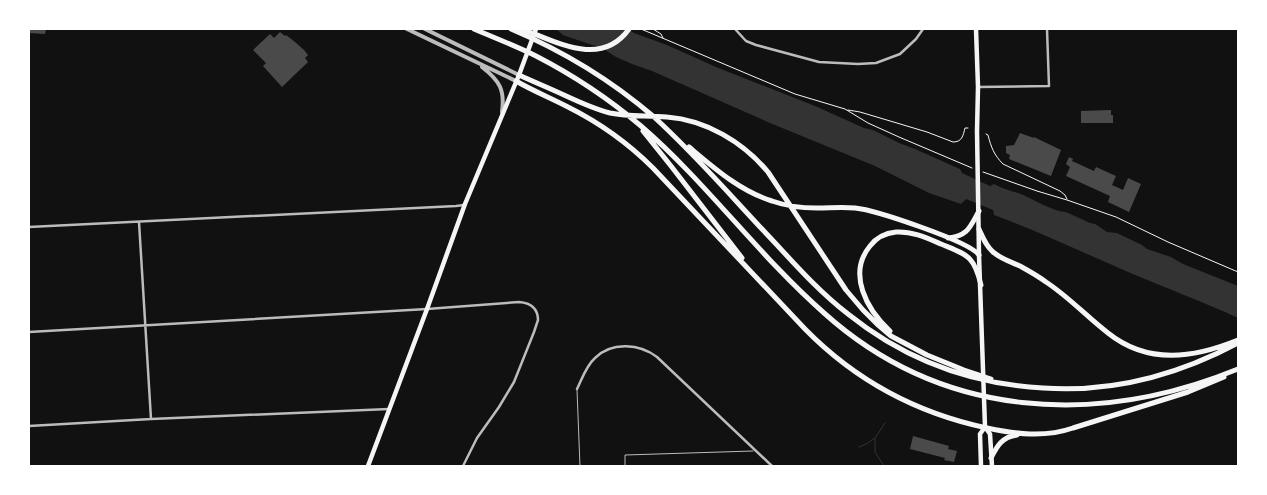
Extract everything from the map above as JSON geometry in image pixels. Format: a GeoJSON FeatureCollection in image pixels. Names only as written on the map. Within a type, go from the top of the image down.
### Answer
{"type":"FeatureCollection","features":[{"type":"Feature","properties":{"kind":"highway"},"geometry":{"type":"LineString","coordinates":[[474,29],[537,57],[568,74],[633,119],[678,161],[787,278],[825,315],[876,352],[924,377],[992,398],[1028,403],[1072,405],[1118,402],[1161,394],[1238,370]]}},
{"type":"Feature","properties":{"kind":"highway"},"geometry":{"type":"LineString","coordinates":[[511,29],[545,44],[591,70],[634,102],[722,174],[759,197],[802,208],[844,207],[867,210],[892,217],[947,238],[973,249],[979,255]]}},
{"type":"Feature","properties":{"kind":"highway"},"geometry":{"type":"LineString","coordinates":[[522,29],[576,48],[594,50],[606,47],[620,38],[629,29]]}},
{"type":"Feature","properties":{"kind":"highway"},"geometry":{"type":"LineString","coordinates":[[519,74],[593,108],[620,114],[685,120],[710,128],[742,146],[761,164],[846,290],[877,324],[892,336],[956,367],[980,376],[1041,388]]}},
{"type":"Feature","properties":{"kind":"highway"},"geometry":{"type":"LineString","coordinates":[[516,82],[592,119],[628,144],[825,348],[845,365],[898,398],[921,409],[946,418],[1028,435]]}},
{"type":"Feature","properties":{"kind":"highway"},"geometry":{"type":"LineString","coordinates":[[633,119],[764,285]]}},
{"type":"Feature","properties":{"kind":"highway"},"geometry":{"type":"LineString","coordinates":[[661,124],[808,278],[840,308],[868,330],[914,356],[955,372],[997,383],[1041,388],[1085,389],[1138,382],[1180,370],[1212,356],[1238,341]]}},
{"type":"Feature","properties":{"kind":"highway"},"geometry":{"type":"LineString","coordinates":[[947,238],[964,234],[978,211]]}},
{"type":"Feature","properties":{"kind":"highway"},"geometry":{"type":"LineString","coordinates":[[979,229],[985,242],[998,256],[1044,280],[1112,336],[1131,347],[1152,354],[1174,355],[1208,350],[1238,341]]}},
{"type":"Feature","properties":{"kind":"highway"},"geometry":{"type":"LineString","coordinates":[[917,349],[886,327],[867,302],[861,285],[860,270],[863,257],[873,242],[884,235],[897,232],[928,239],[968,256],[975,266],[981,285]]}},
{"type":"Feature","properties":{"kind":"highway"},"geometry":{"type":"LineString","coordinates":[[991,458],[999,444],[1006,438],[1015,435],[1051,434],[1068,430],[1188,392],[1238,370]]}},
{"type":"Feature","properties":{"kind":"main road"},"geometry":{"type":"LineString","coordinates":[[368,466],[465,204],[536,29]]}},
{"type":"Feature","properties":{"kind":"main road"},"geometry":{"type":"LineString","coordinates":[[976,29],[978,211],[985,427],[990,434],[992,466]]}},
{"type":"Feature","properties":{"kind":"main road"},"geometry":{"type":"LineString","coordinates":[[981,466],[980,434],[985,427]]}},
{"type":"Feature","properties":{"kind":"street"},"geometry":{"type":"LineString","coordinates":[[407,29],[516,82]]}},
{"type":"Feature","properties":{"kind":"street"},"geometry":{"type":"LineString","coordinates":[[425,29],[519,74]]}},
{"type":"Feature","properties":{"kind":"street"},"geometry":{"type":"LineString","coordinates":[[735,29],[746,41],[756,46],[819,62],[876,64],[900,54],[916,40],[923,29]]}},
{"type":"Feature","properties":{"kind":"street"},"geometry":{"type":"LineString","coordinates":[[978,87],[1049,86],[1047,29]]}},
{"type":"Feature","properties":{"kind":"street"},"geometry":{"type":"LineString","coordinates":[[472,60],[490,74],[500,86],[503,97],[501,116]]}},
{"type":"Feature","properties":{"kind":"street"},"geometry":{"type":"LineString","coordinates":[[29,227],[456,206],[465,204]]}},
{"type":"Feature","properties":{"kind":"street"},"geometry":{"type":"LineString","coordinates":[[139,222],[151,419]]}},
{"type":"Feature","properties":{"kind":"street"},"geometry":{"type":"LineString","coordinates":[[29,332],[523,302],[533,307],[537,313],[537,324],[516,376],[499,406],[477,438],[463,466]]}},
{"type":"Feature","properties":{"kind":"street"},"geometry":{"type":"LineString","coordinates":[[577,389],[589,366],[597,356],[616,347],[631,346],[651,352],[772,466]]}},
{"type":"Feature","properties":{"kind":"street"},"geometry":{"type":"LineString","coordinates":[[29,426],[389,409]]}},
{"type":"Feature","properties":{"kind":"lane"},"geometry":{"type":"LineString","coordinates":[[577,389],[580,466]]}},
{"type":"Feature","properties":{"kind":"lane"},"geometry":{"type":"LineString","coordinates":[[625,466],[625,456],[756,450]]}},
{"type":"Feature","properties":{"kind":"path"},"geometry":{"type":"LineString","coordinates":[[641,29],[794,94],[847,111],[899,137],[974,168]]}},
{"type":"Feature","properties":{"kind":"path"},"geometry":{"type":"LineString","coordinates":[[653,29],[661,34],[663,38]]}},
{"type":"Feature","properties":{"kind":"path"},"geometry":{"type":"LineString","coordinates":[[847,111],[860,112],[927,132],[953,142],[958,142],[962,138],[965,128],[968,128]]}},
{"type":"Feature","properties":{"kind":"path"},"geometry":{"type":"LineString","coordinates":[[986,134],[996,157],[1003,164],[1060,191],[1065,194],[1067,200]]}},
{"type":"Feature","properties":{"kind":"path"},"geometry":{"type":"LineString","coordinates":[[983,172],[1116,217],[1238,272]]}},
{"type":"Feature","properties":{"kind":"shaded area"},"geometry":{"type":"Polygon","coordinates":[[[556,29],[628,29],[716,67],[873,130],[960,169],[962,173],[990,186],[994,184],[1050,208],[1066,212],[1095,224],[1107,232],[1117,233],[1147,249],[1171,257],[1183,264],[1238,286],[1238,318],[994,215],[993,210],[966,199],[961,204],[929,193],[875,166],[632,64],[616,57],[601,47],[563,35],[556,29]]]}},
{"type":"Feature","properties":{"kind":"building"},"geometry":{"type":"Polygon","coordinates":[[[29,29],[46,29],[45,34],[29,33],[29,29]]]}},
{"type":"Feature","properties":{"kind":"building"},"geometry":{"type":"Polygon","coordinates":[[[280,32],[295,42],[308,55],[305,58],[308,62],[282,87],[263,66],[266,63],[253,50],[270,34],[274,38],[280,32]]]}},
{"type":"Feature","properties":{"kind":"building"},"geometry":{"type":"Polygon","coordinates":[[[1111,110],[1113,123],[1081,123],[1081,111],[1111,110]]]}},
{"type":"Feature","properties":{"kind":"building"},"geometry":{"type":"Polygon","coordinates":[[[1020,133],[1034,137],[1061,150],[1051,176],[1009,159],[1010,155],[1006,153],[1006,146],[1014,145],[1020,133]]]}},
{"type":"Feature","properties":{"kind":"building"},"geometry":{"type":"Polygon","coordinates":[[[1069,157],[1073,159],[1072,161],[1094,171],[1096,167],[1116,176],[1112,185],[1123,190],[1128,178],[1141,184],[1129,212],[1108,202],[1110,196],[1066,176],[1070,167],[1066,164],[1069,157]]]}},
{"type":"Feature","properties":{"kind":"building"},"geometry":{"type":"Polygon","coordinates":[[[913,436],[949,446],[948,449],[957,451],[954,462],[910,449],[913,436]]]}},
{"type":"Feature","properties":{"kind":"waterway"},"geometry":{"type":"LineString","coordinates":[[884,466],[875,452],[875,438],[885,423]]}},
{"type":"Feature","properties":{"kind":"waterway"},"geometry":{"type":"LineString","coordinates":[[859,447],[875,438]]}}]}
